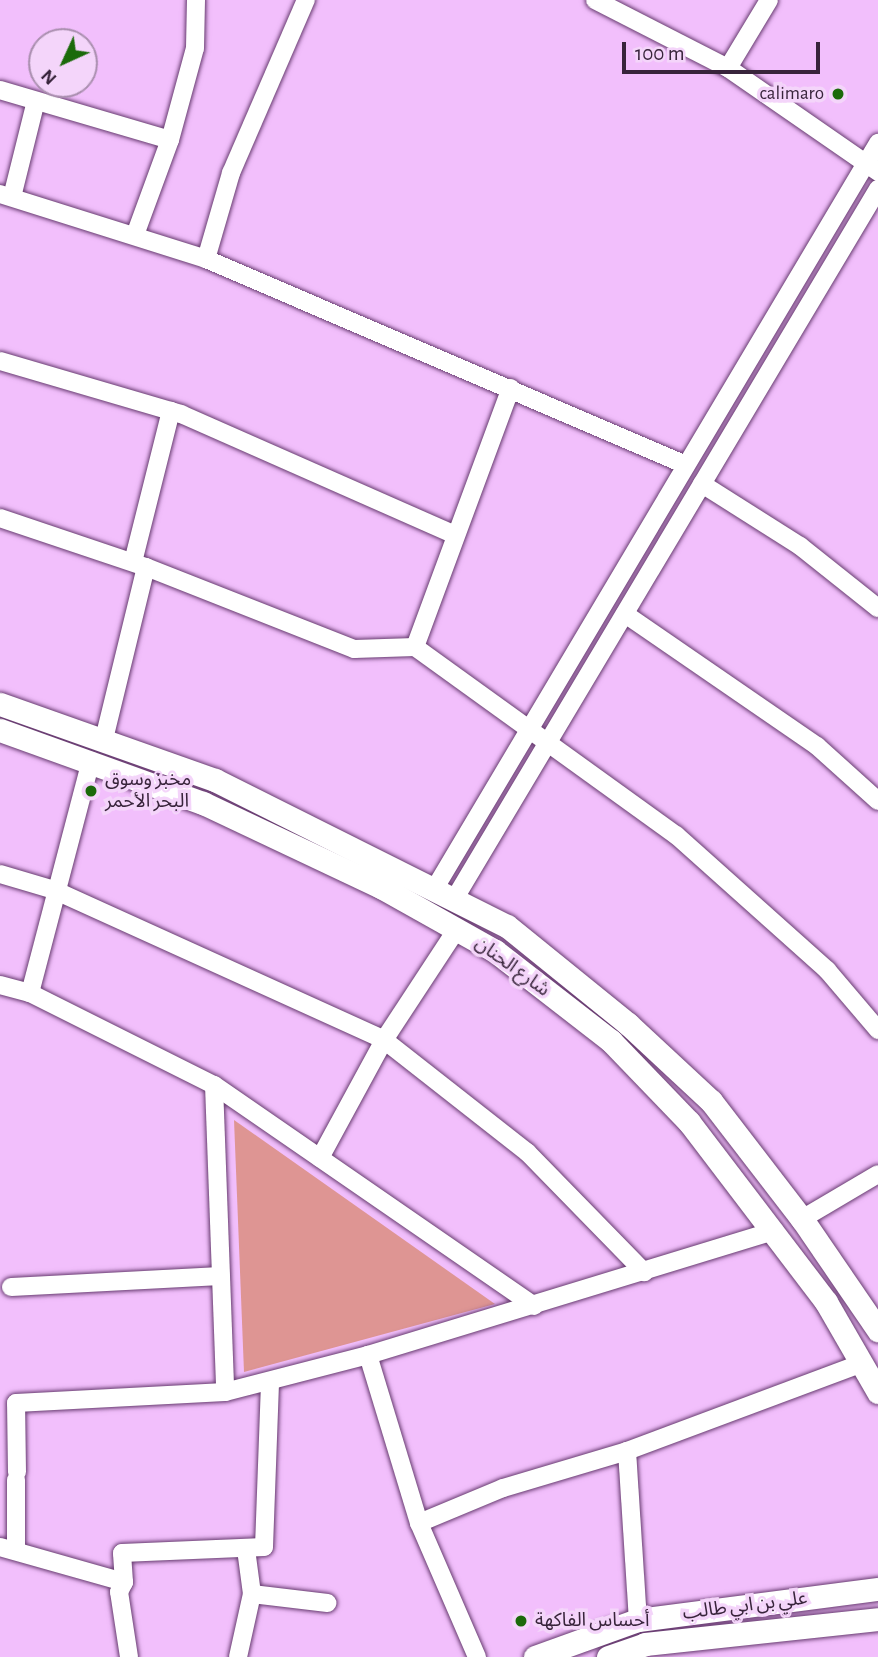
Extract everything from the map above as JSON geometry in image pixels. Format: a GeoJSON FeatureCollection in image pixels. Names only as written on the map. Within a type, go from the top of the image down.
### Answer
{"type":"FeatureCollection","features":[{"type":"Feature","properties":{"kind":"main road","name":"شارع الحنان"},"geometry":{"type":"LineString","coordinates":[[0,704],[215,780],[508,926],[628,1024],[711,1101],[802,1219],[878,1330]]}},
{"type":"Feature","properties":{"kind":"main road","name":"شارع الحنان"},"geometry":{"type":"LineString","coordinates":[[0,730],[203,803],[381,887],[495,951],[611,1041],[689,1122],[826,1302],[878,1392]]}},
{"type":"Feature","properties":{"kind":"main road","name":"علي بن ابي طالب"},"geometry":{"type":"LineString","coordinates":[[535,1657],[638,1620],[878,1589]]}},
{"type":"Feature","properties":{"kind":"main road","name":"علي بن ابي طالب"},"geometry":{"type":"LineString","coordinates":[[608,1657],[645,1644],[878,1619]]}},
{"type":"Feature","properties":{"kind":"street"},"geometry":{"type":"LineString","coordinates":[[135,235],[170,140],[195,48],[196,0]]}},
{"type":"Feature","properties":{"kind":"street"},"geometry":{"type":"LineString","coordinates":[[206,259],[231,173],[306,0]]}},
{"type":"Feature","properties":{"kind":"street"},"geometry":{"type":"LineString","coordinates":[[595,0],[728,68],[873,167]]}},
{"type":"Feature","properties":{"kind":"street"},"geometry":{"type":"LineString","coordinates":[[728,68],[768,0]]}},
{"type":"Feature","properties":{"kind":"street"},"geometry":{"type":"LineString","coordinates":[[0,90],[170,140]]}},
{"type":"Feature","properties":{"kind":"street"},"geometry":{"type":"LineString","coordinates":[[36,102],[6,195],[206,259],[687,465]]}},
{"type":"Feature","properties":{"kind":"street"},"geometry":{"type":"LineString","coordinates":[[445,893],[528,730],[687,465],[873,167],[878,143]]}},
{"type":"Feature","properties":{"kind":"street"},"geometry":{"type":"LineString","coordinates":[[445,893],[547,744],[878,189]]}},
{"type":"Feature","properties":{"kind":"street"},"geometry":{"type":"LineString","coordinates":[[0,361],[172,411],[455,535]]}},
{"type":"Feature","properties":{"kind":"street"},"geometry":{"type":"LineString","coordinates":[[415,647],[512,388]]}},
{"type":"Feature","properties":{"kind":"street"},"geometry":{"type":"LineString","coordinates":[[104,739],[172,411]]}},
{"type":"Feature","properties":{"kind":"street"},"geometry":{"type":"LineString","coordinates":[[702,484],[800,546],[878,608]]}},
{"type":"Feature","properties":{"kind":"street"},"geometry":{"type":"LineString","coordinates":[[0,518],[139,565],[354,649],[415,647],[676,835],[827,970],[878,1030]]}},
{"type":"Feature","properties":{"kind":"street"},"geometry":{"type":"LineString","coordinates":[[625,614],[817,746],[878,801]]}},
{"type":"Feature","properties":{"kind":"street"},"geometry":{"type":"LineString","coordinates":[[30,993],[54,890],[91,761]]}},
{"type":"Feature","properties":{"kind":"street"},"geometry":{"type":"LineString","coordinates":[[0,874],[54,890],[384,1040],[527,1152],[644,1272]]}},
{"type":"Feature","properties":{"kind":"street"},"geometry":{"type":"LineString","coordinates":[[320,1158],[384,1040],[457,929]]}},
{"type":"Feature","properties":{"kind":"street"},"geometry":{"type":"LineString","coordinates":[[0,985],[30,993],[214,1085],[534,1306]]}},
{"type":"Feature","properties":{"kind":"street"},"geometry":{"type":"LineString","coordinates":[[214,1085],[225,1392]]}},
{"type":"Feature","properties":{"kind":"street"},"geometry":{"type":"LineString","coordinates":[[802,1219],[878,1174]]}},
{"type":"Feature","properties":{"kind":"street"},"geometry":{"type":"LineString","coordinates":[[124,1582],[8,1549],[17,1476],[16,1403],[225,1392],[368,1355],[774,1231]]}},
{"type":"Feature","properties":{"kind":"street"},"geometry":{"type":"LineString","coordinates":[[11,1287],[221,1276]]}},
{"type":"Feature","properties":{"kind":"street"},"geometry":{"type":"LineString","coordinates":[[368,1355],[419,1522],[477,1657]]}},
{"type":"Feature","properties":{"kind":"street"},"geometry":{"type":"LineString","coordinates":[[419,1522],[503,1489],[626,1451],[862,1363]]}},
{"type":"Feature","properties":{"kind":"street"},"geometry":{"type":"LineString","coordinates":[[129,1657],[119,1592],[124,1582],[121,1553],[264,1547],[270,1381]]}},
{"type":"Feature","properties":{"kind":"street"},"geometry":{"type":"LineString","coordinates":[[626,1451],[638,1620]]}},
{"type":"Feature","properties":{"kind":"street"},"geometry":{"type":"LineString","coordinates":[[238,1657],[252,1594],[246,1549]]}},
{"type":"Feature","properties":{"kind":"street"},"geometry":{"type":"LineString","coordinates":[[252,1594],[327,1603]]}},
{"type":"Feature","properties":{"kind":"shaded area"},"geometry":{"type":"Polygon","coordinates":[[[234,1120],[495,1304],[244,1372],[234,1120]]]}},
{"type":"Feature","properties":{"kind":"place","name":"calimaro"},"geometry":{"type":"Point","coordinates":[838,94]}},
{"type":"Feature","properties":{"kind":"place","name":"مخبز وسوق البحر الأحمر"},"geometry":{"type":"Point","coordinates":[91,791]}},
{"type":"Feature","properties":{"kind":"place","name":"أحساس الفاكهة"},"geometry":{"type":"Point","coordinates":[521,1621]}}]}
